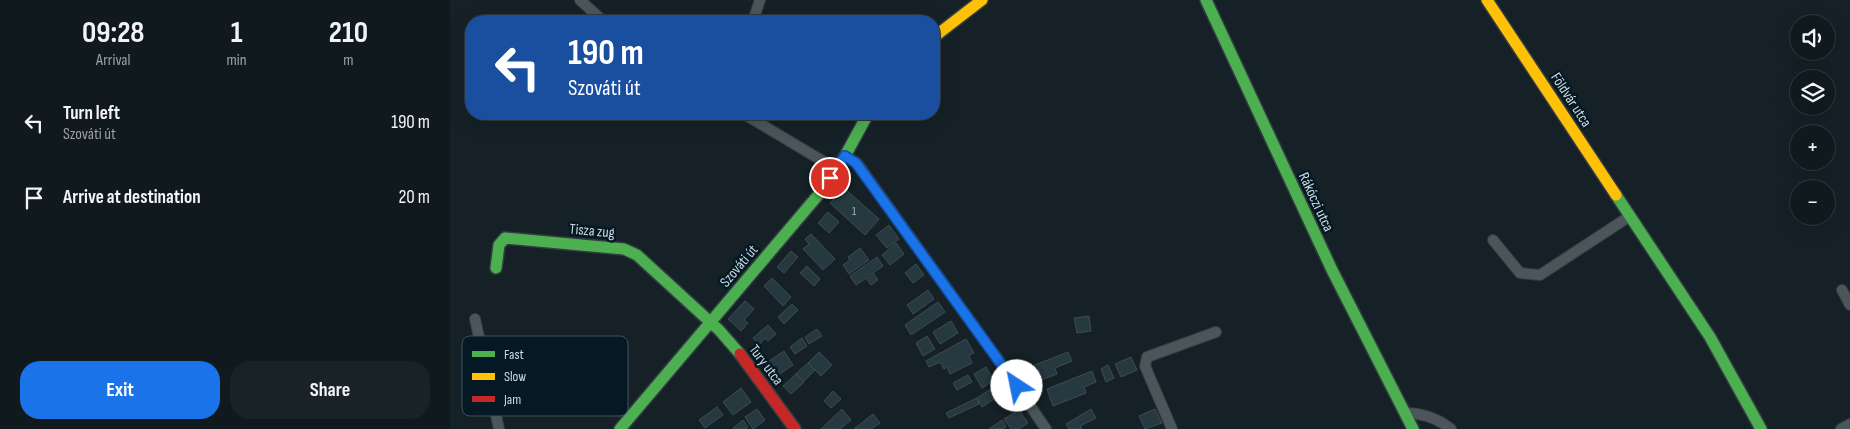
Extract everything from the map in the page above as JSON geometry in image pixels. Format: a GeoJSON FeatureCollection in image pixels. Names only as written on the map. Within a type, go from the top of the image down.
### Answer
{"type":"FeatureCollection","features":[{"type":"Feature","properties":{"kind":"street"},"geometry":{"type":"LineString","coordinates":[[580,0],[596,15]]}},
{"type":"Feature","properties":{"kind":"street"},"geometry":{"type":"LineString","coordinates":[[755,15],[760,0]]}},
{"type":"Feature","properties":{"kind":"street"},"geometry":{"type":"LineString","coordinates":[[940,32],[982,0]]}},
{"type":"Feature","properties":{"kind":"street","name":"Rákóczi utca"},"geometry":{"type":"LineString","coordinates":[[1206,0],[1318,243],[1413,429]]}},
{"type":"Feature","properties":{"kind":"street","name":"Földvár utca"},"geometry":{"type":"LineString","coordinates":[[1487,0],[1710,337],[1761,429]]}},
{"type":"Feature","properties":{"kind":"street"},"geometry":{"type":"LineString","coordinates":[[754,120],[836,169]]}},
{"type":"Feature","properties":{"kind":"street","name":"Szováti út"},"geometry":{"type":"LineString","coordinates":[[620,429],[815,199],[845,156],[865,120]]}},
{"type":"Feature","properties":{"kind":"street"},"geometry":{"type":"LineString","coordinates":[[845,156],[856,163],[1008,372],[1046,429]]}},
{"type":"Feature","properties":{"kind":"street"},"geometry":{"type":"LineString","coordinates":[[1493,240],[1520,273],[1540,275],[1630,216]]}},
{"type":"Feature","properties":{"kind":"street","name":"Tisza zug"},"geometry":{"type":"LineString","coordinates":[[496,268],[499,245],[505,238],[624,249],[637,255],[711,322]]}},
{"type":"Feature","properties":{"kind":"street"},"geometry":{"type":"LineString","coordinates":[[1842,290],[1850,305]]}},
{"type":"Feature","properties":{"kind":"street"},"geometry":{"type":"LineString","coordinates":[[475,319],[479,336]]}},
{"type":"Feature","properties":{"kind":"street","name":"Tury utca"},"geometry":{"type":"LineString","coordinates":[[711,322],[748,364],[795,429]]}},
{"type":"Feature","properties":{"kind":"street"},"geometry":{"type":"LineString","coordinates":[[1172,429],[1145,366],[1147,357],[1216,332]]}},
{"type":"Feature","properties":{"kind":"street"},"geometry":{"type":"LineString","coordinates":[[1405,413],[1431,417],[1443,422],[1451,429]]}},
{"type":"Feature","properties":{"kind":"street"},"geometry":{"type":"LineString","coordinates":[[496,416],[499,429]]}},
{"type":"Feature","properties":{"kind":"street"},"geometry":{"type":"LineString","coordinates":[[1842,429],[1850,424]]}},
{"type":"Feature","properties":{"kind":"building"},"geometry":{"type":"Polygon","coordinates":[[[844,188],[879,219],[865,235],[830,203],[844,188]]]}},
{"type":"Feature","properties":{"kind":"building"},"geometry":{"type":"Polygon","coordinates":[[[828,212],[839,222],[829,233],[818,223],[828,212]]]}},
{"type":"Feature","properties":{"kind":"building"},"geometry":{"type":"Polygon","coordinates":[[[889,225],[899,239],[887,248],[876,235],[889,225]]]}},
{"type":"Feature","properties":{"kind":"building"},"geometry":{"type":"Polygon","coordinates":[[[811,234],[835,259],[823,270],[803,249],[809,244],[805,239],[811,234]]]}},
{"type":"Feature","properties":{"kind":"building"},"geometry":{"type":"Polygon","coordinates":[[[896,243],[904,254],[890,265],[882,255],[896,243]]]}},
{"type":"Feature","properties":{"kind":"building"},"geometry":{"type":"Polygon","coordinates":[[[860,248],[869,260],[849,274],[843,265],[850,260],[848,257],[860,248]]]}},
{"type":"Feature","properties":{"kind":"building"},"geometry":{"type":"Polygon","coordinates":[[[791,251],[798,257],[784,273],[777,267],[791,251]]]}},
{"type":"Feature","properties":{"kind":"building"},"geometry":{"type":"Polygon","coordinates":[[[877,257],[883,266],[873,273],[878,280],[871,285],[866,278],[856,285],[850,276],[877,257]]]}},
{"type":"Feature","properties":{"kind":"building"},"geometry":{"type":"Polygon","coordinates":[[[916,264],[924,275],[913,283],[905,273],[916,264]]]}},
{"type":"Feature","properties":{"kind":"building"},"geometry":{"type":"Polygon","coordinates":[[[807,266],[820,279],[814,286],[800,273],[807,266]]]}},
{"type":"Feature","properties":{"kind":"building"},"geometry":{"type":"Polygon","coordinates":[[[772,278],[791,297],[783,306],[764,286],[772,278]]]}},
{"type":"Feature","properties":{"kind":"building"},"geometry":{"type":"Polygon","coordinates":[[[928,290],[934,299],[913,314],[907,305],[928,290]]]}},
{"type":"Feature","properties":{"kind":"building"},"geometry":{"type":"Polygon","coordinates":[[[745,301],[754,309],[744,320],[748,323],[741,331],[728,319],[745,301]]]}},
{"type":"Feature","properties":{"kind":"building"},"geometry":{"type":"Polygon","coordinates":[[[938,302],[945,312],[911,335],[905,325],[938,302]]]}},
{"type":"Feature","properties":{"kind":"building"},"geometry":{"type":"Polygon","coordinates":[[[792,304],[798,310],[784,324],[778,317],[792,304]]]}},
{"type":"Feature","properties":{"kind":"building"},"geometry":{"type":"Polygon","coordinates":[[[1089,316],[1091,331],[1077,333],[1074,318],[1089,316]]]}},
{"type":"Feature","properties":{"kind":"building"},"geometry":{"type":"Polygon","coordinates":[[[951,321],[958,333],[940,344],[933,332],[951,321]]]}},
{"type":"Feature","properties":{"kind":"building"},"geometry":{"type":"Polygon","coordinates":[[[768,325],[776,334],[768,341],[765,338],[759,345],[753,338],[768,325]]]}},
{"type":"Feature","properties":{"kind":"building"},"geometry":{"type":"Polygon","coordinates":[[[817,329],[822,336],[809,344],[805,337],[817,329]]]}},
{"type":"Feature","properties":{"kind":"building"},"geometry":{"type":"Polygon","coordinates":[[[927,336],[935,349],[923,356],[916,343],[927,336]]]}},
{"type":"Feature","properties":{"kind":"building"},"geometry":{"type":"Polygon","coordinates":[[[802,338],[807,346],[795,354],[790,347],[802,338]]]}},
{"type":"Feature","properties":{"kind":"building"},"geometry":{"type":"Polygon","coordinates":[[[966,339],[974,353],[969,355],[972,363],[950,374],[947,367],[944,369],[940,362],[929,367],[926,361],[966,339]]]}},
{"type":"Feature","properties":{"kind":"building"},"geometry":{"type":"Polygon","coordinates":[[[784,351],[793,365],[778,375],[769,361],[784,351]]]}},
{"type":"Feature","properties":{"kind":"building"},"geometry":{"type":"Polygon","coordinates":[[[819,352],[832,365],[821,376],[808,363],[819,352]]]}},
{"type":"Feature","properties":{"kind":"building"},"geometry":{"type":"Polygon","coordinates":[[[1068,352],[1072,361],[1055,368],[1057,374],[1036,382],[1030,367],[1068,352]]]}},
{"type":"Feature","properties":{"kind":"building"},"geometry":{"type":"Polygon","coordinates":[[[1131,357],[1137,370],[1121,377],[1115,364],[1131,357]]]}},
{"type":"Feature","properties":{"kind":"building"},"geometry":{"type":"Polygon","coordinates":[[[808,363],[815,370],[803,382],[796,374],[808,363]]]}},
{"type":"Feature","properties":{"kind":"building"},"geometry":{"type":"Polygon","coordinates":[[[1108,365],[1114,378],[1106,382],[1101,369],[1108,365]]]}},
{"type":"Feature","properties":{"kind":"building"},"geometry":{"type":"Polygon","coordinates":[[[986,367],[994,380],[982,388],[974,374],[986,367]]]}},
{"type":"Feature","properties":{"kind":"building"},"geometry":{"type":"Polygon","coordinates":[[[1092,371],[1096,382],[1084,387],[1086,393],[1053,406],[1047,389],[1092,371]]]}},
{"type":"Feature","properties":{"kind":"building"},"geometry":{"type":"Polygon","coordinates":[[[796,374],[804,382],[791,394],[783,386],[796,374]]]}},
{"type":"Feature","properties":{"kind":"building"},"geometry":{"type":"Polygon","coordinates":[[[968,375],[972,382],[957,390],[953,383],[968,375]]]}},
{"type":"Feature","properties":{"kind":"building"},"geometry":{"type":"Polygon","coordinates":[[[997,385],[1003,393],[982,407],[977,398],[997,385]]]}},
{"type":"Feature","properties":{"kind":"building"},"geometry":{"type":"Polygon","coordinates":[[[741,388],[751,402],[733,415],[723,402],[741,388]]]}},
{"type":"Feature","properties":{"kind":"building"},"geometry":{"type":"Polygon","coordinates":[[[833,391],[841,399],[831,408],[824,401],[833,391]]]}},
{"type":"Feature","properties":{"kind":"building"},"geometry":{"type":"Polygon","coordinates":[[[977,398],[979,404],[949,418],[946,413],[977,398]]]}},
{"type":"Feature","properties":{"kind":"building"},"geometry":{"type":"Polygon","coordinates":[[[717,407],[723,415],[705,428],[699,420],[717,407]]]}},
{"type":"Feature","properties":{"kind":"building"},"geometry":{"type":"Polygon","coordinates":[[[757,409],[765,420],[753,429],[745,417],[757,409]]]}},
{"type":"Feature","properties":{"kind":"building"},"geometry":{"type":"Polygon","coordinates":[[[842,409],[851,420],[840,429],[821,429],[842,409]]]}},
{"type":"Feature","properties":{"kind":"building"},"geometry":{"type":"Polygon","coordinates":[[[1091,409],[1096,418],[1080,426],[1082,429],[1069,429],[1066,424],[1091,409]]]}},
{"type":"Feature","properties":{"kind":"building"},"geometry":{"type":"Polygon","coordinates":[[[1155,409],[1162,423],[1145,429],[1139,416],[1155,409]]]}},
{"type":"Feature","properties":{"kind":"building"},"geometry":{"type":"Polygon","coordinates":[[[1019,410],[1028,423],[1019,429],[1011,429],[1004,419],[1019,410]]]}},
{"type":"Feature","properties":{"kind":"building"},"geometry":{"type":"Polygon","coordinates":[[[873,414],[880,423],[871,429],[854,429],[873,414]]]}},
{"type":"Feature","properties":{"kind":"building"},"geometry":{"type":"Polygon","coordinates":[[[743,420],[748,427],[746,429],[733,428],[743,420]]]}},
{"type":"Feature","properties":{"kind":"building"},"geometry":{"type":"Polygon","coordinates":[[[1002,420],[1006,427],[1002,429],[989,429],[1002,420]]]}},
{"type":"Feature","properties":{"kind":"traffic: fast"},"geometry":{"type":"LineString","coordinates":[[1206,0],[1332,270],[1413,429]]}},
{"type":"Feature","properties":{"kind":"traffic: fast"},"geometry":{"type":"LineString","coordinates":[[620,429],[825,187],[865,120]]}},
{"type":"Feature","properties":{"kind":"traffic: fast"},"geometry":{"type":"LineString","coordinates":[[1616,195],[1710,337],[1761,429]]}},
{"type":"Feature","properties":{"kind":"traffic: fast"},"geometry":{"type":"LineString","coordinates":[[496,268],[499,245],[505,238],[624,249],[637,255],[719,330],[740,354]]}},
{"type":"Feature","properties":{"kind":"traffic: slow"},"geometry":{"type":"LineString","coordinates":[[940,32],[982,0]]}},
{"type":"Feature","properties":{"kind":"traffic: slow"},"geometry":{"type":"LineString","coordinates":[[1487,0],[1616,195]]}},
{"type":"Feature","properties":{"kind":"traffic: jam"},"geometry":{"type":"LineString","coordinates":[[740,354],[795,429]]}},
{"type":"Feature","properties":{"kind":"route"},"geometry":{"type":"LineString","coordinates":[[830,178],[845,156],[856,163],[1017,386]]}}]}
